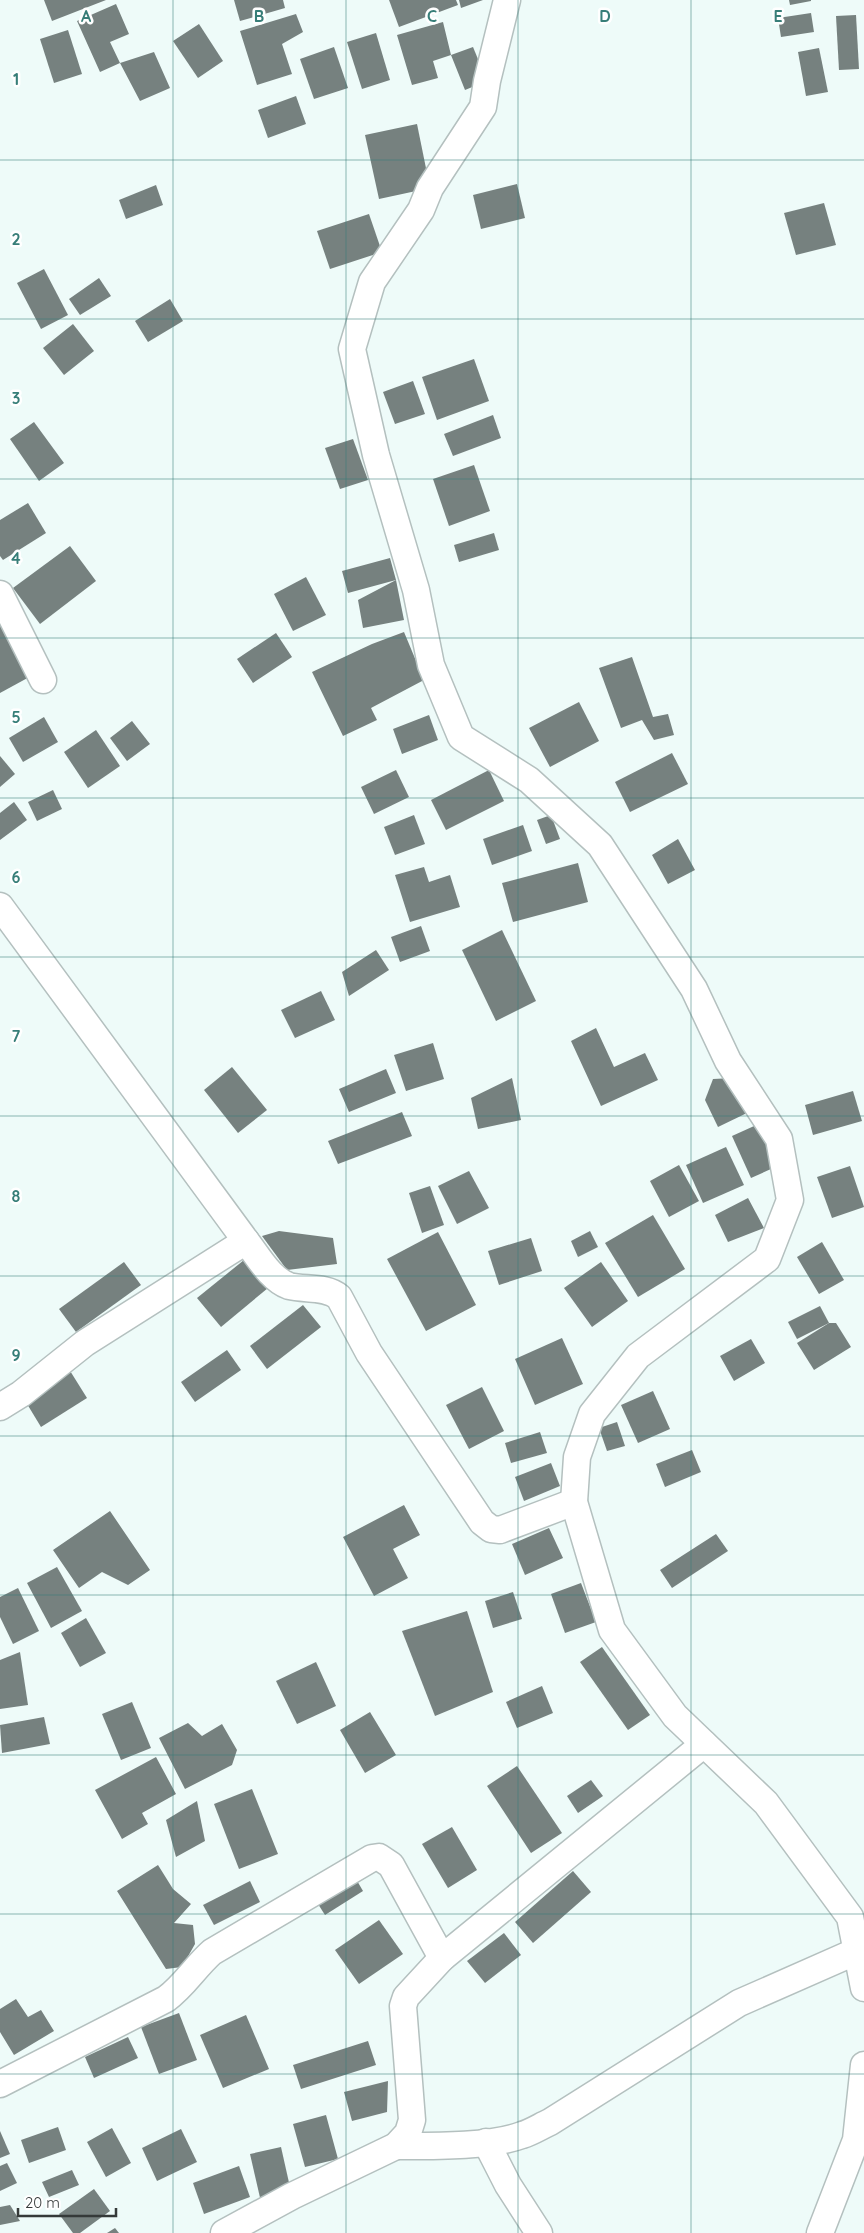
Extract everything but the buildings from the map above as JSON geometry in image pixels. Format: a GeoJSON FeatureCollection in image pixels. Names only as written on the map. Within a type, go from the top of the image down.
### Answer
{"type":"FeatureCollection","features":[{"type":"Feature","properties":{"kind":"street"},"geometry":{"type":"LineString","coordinates":[[508,0],[487,82],[483,107],[430,188],[421,210],[372,282],[352,349],[376,455],[416,590],[430,665],[461,737],[529,780],[600,845],[694,989],[728,1061],[779,1139],[790,1200],[766,1259],[638,1356],[592,1414],[577,1457],[574,1502],[612,1630],[675,1716],[766,1803],[850,1917],[864,1988]]}},
{"type":"Feature","properties":{"kind":"street"},"geometry":{"type":"LineString","coordinates":[[0,594],[43,680]]}},
{"type":"Feature","properties":{"kind":"street"},"geometry":{"type":"LineString","coordinates":[[0,906],[246,1241],[276,1278],[289,1286],[330,1292],[339,1297],[369,1353],[482,1522],[491,1529],[500,1530],[574,1502]]}},
{"type":"Feature","properties":{"kind":"street"},"geometry":{"type":"LineString","coordinates":[[0,1407],[21,1394],[85,1342],[246,1241]]}},
{"type":"Feature","properties":{"kind":"street"},"geometry":{"type":"LineString","coordinates":[[224,2233],[292,2196],[396,2146],[408,2133],[412,2120],[403,2006],[406,1997],[442,1958],[704,1744]]}},
{"type":"Feature","properties":{"kind":"street"},"geometry":{"type":"LineString","coordinates":[[3,2076],[166,1999],[179,1990],[196,1967],[212,1952],[372,1858],[379,1857],[391,1865],[442,1958]]}},
{"type":"Feature","properties":{"kind":"street"},"geometry":{"type":"LineString","coordinates":[[396,2146],[438,2146],[486,2142],[521,2136],[550,2122],[739,2003],[857,1951]]}},
{"type":"Feature","properties":{"kind":"street"},"geometry":{"type":"LineString","coordinates":[[820,2233],[856,2140],[864,2065]]}},
{"type":"Feature","properties":{"kind":"street"},"geometry":{"type":"LineString","coordinates":[[486,2142],[508,2185],[538,2233]]}}]}
